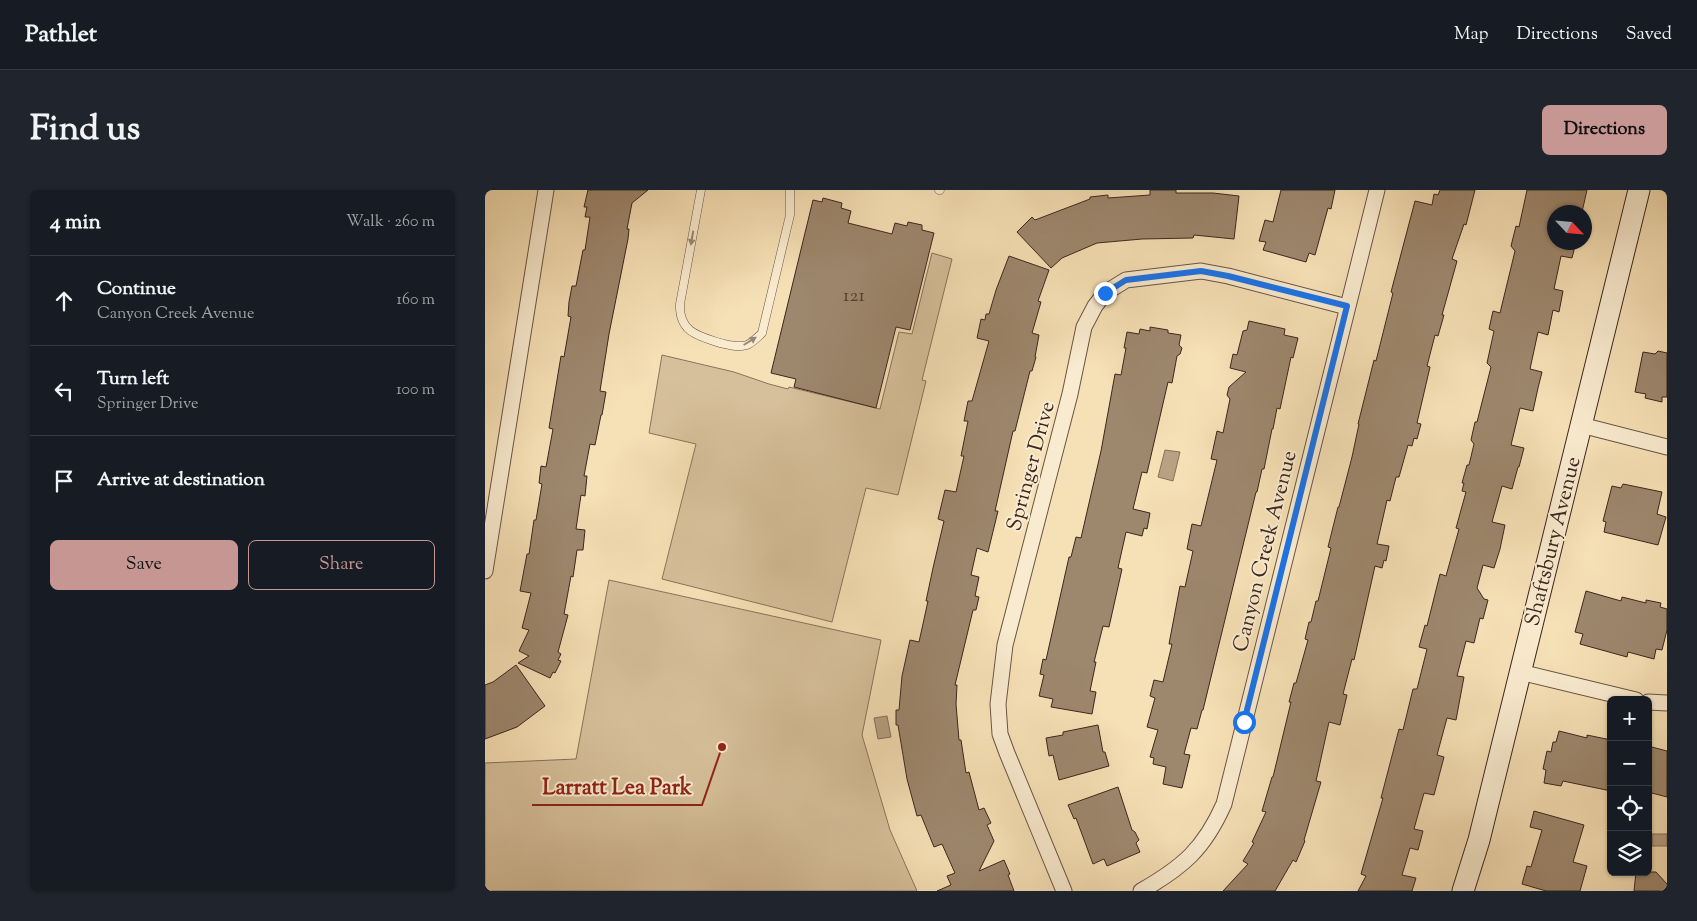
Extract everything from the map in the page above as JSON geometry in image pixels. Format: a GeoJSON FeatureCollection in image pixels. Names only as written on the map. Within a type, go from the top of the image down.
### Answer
{"type":"FeatureCollection","features":[{"type":"Feature","properties":{"kind":"street"},"geometry":{"type":"LineString","coordinates":[[485,571],[546,190]]}},
{"type":"Feature","properties":{"kind":"street","name":"Canyon Creek Avenue"},"geometry":{"type":"LineString","coordinates":[[1141,891],[1176,870],[1201,845],[1215,825],[1224,804],[1377,190]]}},
{"type":"Feature","properties":{"kind":"street","name":"Shaftsbury Avenue"},"geometry":{"type":"LineString","coordinates":[[1463,891],[1479,840],[1639,190]]}},
{"type":"Feature","properties":{"kind":"street","name":"Springer Drive"},"geometry":{"type":"LineString","coordinates":[[1064,891],[1007,754],[1001,734],[998,704],[1005,645],[1071,394],[1084,327],[1095,306],[1105,293],[1126,280],[1201,271],[1347,306]]}},
{"type":"Feature","properties":{"kind":"street"},"geometry":{"type":"LineString","coordinates":[[1581,425],[1667,446]]}},
{"type":"Feature","properties":{"kind":"street"},"geometry":{"type":"LineString","coordinates":[[1520,672],[1619,696]]}},
{"type":"Feature","properties":{"kind":"street"},"geometry":{"type":"LineString","coordinates":[[1652,702],[1667,703]]}},
{"type":"Feature","properties":{"kind":"lane"},"geometry":{"type":"LineString","coordinates":[[701,190],[680,304],[680,315],[686,327],[695,336],[734,347],[748,345],[762,333],[790,215],[790,190]]}},
{"type":"Feature","properties":{"kind":"shaded area"},"geometry":{"type":"Polygon","coordinates":[[[932,253],[952,259],[922,380],[926,381],[898,495],[866,488],[832,622],[662,579],[696,444],[649,433],[662,355],[734,372],[788,389],[789,387],[880,409],[899,332],[912,334],[932,253]]]}},
{"type":"Feature","properties":{"kind":"shaded area"},"geometry":{"type":"Polygon","coordinates":[[[1165,450],[1180,452],[1173,481],[1158,477],[1165,450]]]}},
{"type":"Feature","properties":{"kind":"shaded area"},"geometry":{"type":"Polygon","coordinates":[[[609,580],[881,640],[862,735],[890,830],[917,891],[485,891],[485,763],[576,759],[609,580]]]}},
{"type":"Feature","properties":{"kind":"shaded area"},"geometry":{"type":"Polygon","coordinates":[[[887,716],[891,737],[878,739],[874,718],[887,716]]]}},
{"type":"Feature","properties":{"kind":"shaded area"},"geometry":{"type":"Polygon","coordinates":[[[1652,834],[1667,834],[1667,846],[1652,846],[1652,834]]]}},
{"type":"Feature","properties":{"kind":"building"},"geometry":{"type":"Polygon","coordinates":[[[588,190],[648,190],[632,203],[627,229],[629,229],[628,239],[600,391],[606,392],[595,445],[590,444],[584,476],[587,476],[585,496],[581,495],[576,529],[585,530],[583,550],[577,550],[573,577],[571,576],[564,614],[568,615],[558,652],[561,654],[558,660],[561,661],[550,678],[518,663],[529,656],[519,651],[529,630],[522,628],[531,593],[520,591],[527,554],[529,554],[534,520],[536,520],[542,484],[539,483],[541,466],[546,467],[553,429],[549,428],[561,356],[564,357],[571,317],[568,316],[572,286],[576,286],[583,250],[585,250],[590,217],[585,217],[587,207],[584,207],[588,190]]]}},
{"type":"Feature","properties":{"kind":"building"},"geometry":{"type":"Polygon","coordinates":[[[1150,190],[1176,190],[1176,193],[1213,193],[1239,196],[1234,239],[1194,235],[1193,238],[1142,239],[1097,243],[1062,258],[1051,268],[1017,232],[1032,217],[1035,220],[1090,199],[1090,197],[1108,195],[1108,198],[1150,195],[1150,190]]]}},
{"type":"Feature","properties":{"kind":"building"},"geometry":{"type":"Polygon","coordinates":[[[1281,190],[1335,190],[1331,209],[1328,208],[1315,255],[1309,253],[1306,262],[1263,250],[1266,242],[1259,241],[1265,220],[1273,222],[1281,190]]]}},
{"type":"Feature","properties":{"kind":"building"},"geometry":{"type":"Polygon","coordinates":[[[1440,190],[1475,190],[1466,225],[1464,224],[1452,259],[1457,261],[1438,336],[1435,335],[1427,366],[1430,367],[1417,423],[1421,424],[1417,439],[1414,438],[1412,446],[1408,445],[1399,477],[1396,477],[1390,501],[1387,500],[1377,544],[1389,546],[1386,561],[1384,560],[1382,568],[1375,566],[1354,660],[1352,659],[1343,694],[1347,695],[1340,725],[1329,722],[1316,781],[1321,782],[1305,841],[1296,862],[1293,860],[1275,891],[1223,891],[1248,864],[1243,861],[1254,843],[1252,842],[1266,812],[1262,811],[1273,777],[1294,683],[1296,683],[1308,640],[1305,639],[1309,622],[1311,622],[1316,601],[1318,601],[1331,548],[1328,547],[1415,201],[1432,205],[1434,194],[1438,195],[1440,190]]]}},
{"type":"Feature","properties":{"kind":"building"},"geometry":{"type":"Polygon","coordinates":[[[1527,190],[1587,190],[1584,205],[1547,205],[1547,250],[1574,250],[1572,258],[1561,256],[1554,289],[1563,291],[1559,312],[1553,310],[1548,335],[1538,332],[1530,369],[1542,372],[1533,411],[1520,408],[1511,445],[1524,448],[1512,489],[1502,486],[1492,522],[1505,525],[1500,549],[1494,568],[1483,565],[1477,588],[1484,599],[1488,600],[1483,619],[1480,618],[1474,643],[1466,641],[1457,676],[1464,677],[1456,720],[1447,718],[1437,755],[1444,757],[1434,795],[1424,793],[1414,829],[1423,831],[1418,850],[1410,848],[1402,875],[1416,878],[1412,891],[1358,891],[1366,876],[1361,874],[1383,798],[1381,798],[1399,729],[1403,730],[1413,689],[1417,689],[1427,649],[1419,647],[1425,625],[1427,626],[1440,574],[1446,576],[1459,529],[1456,528],[1466,492],[1462,491],[1464,483],[1462,483],[1467,465],[1469,465],[1474,444],[1471,440],[1475,422],[1477,422],[1491,367],[1487,363],[1494,331],[1489,329],[1493,311],[1500,313],[1515,251],[1511,246],[1516,226],[1519,227],[1527,190]]]}},
{"type":"Feature","properties":{"kind":"building"},"geometry":{"type":"Polygon","coordinates":[[[823,198],[842,203],[841,208],[851,211],[848,223],[892,234],[895,223],[907,226],[908,222],[922,225],[922,230],[934,233],[910,330],[896,327],[876,408],[794,387],[796,379],[771,373],[813,200],[822,202],[823,198]]]}},
{"type":"Feature","properties":{"kind":"building"},"geometry":{"type":"Polygon","coordinates":[[[1009,256],[1049,270],[1038,301],[1041,302],[1032,333],[1039,335],[1036,357],[1032,371],[1030,371],[1015,431],[1013,431],[988,552],[977,548],[971,575],[979,577],[975,596],[979,597],[976,610],[973,610],[955,685],[957,685],[956,704],[959,740],[961,740],[966,773],[969,772],[979,810],[984,808],[991,823],[987,825],[994,841],[979,871],[1004,860],[1014,891],[937,891],[951,885],[947,876],[955,873],[942,844],[934,847],[921,815],[917,816],[907,779],[898,725],[896,725],[896,710],[899,710],[902,676],[910,640],[919,642],[944,521],[938,519],[945,490],[956,492],[964,456],[961,456],[968,421],[964,421],[968,401],[972,401],[989,341],[977,338],[981,319],[985,320],[986,314],[989,314],[1009,256]]]}},
{"type":"Feature","properties":{"kind":"building"},"geometry":{"type":"Polygon","coordinates":[[[1249,321],[1285,329],[1284,335],[1298,338],[1293,358],[1291,357],[1280,409],[1277,408],[1264,469],[1262,469],[1256,492],[1203,710],[1197,729],[1191,728],[1184,754],[1190,755],[1182,788],[1163,784],[1166,767],[1153,764],[1154,758],[1150,757],[1158,730],[1147,727],[1155,698],[1150,696],[1154,680],[1163,682],[1172,644],[1169,644],[1180,586],[1185,587],[1193,551],[1187,549],[1192,524],[1201,526],[1217,460],[1211,459],[1217,431],[1223,433],[1230,399],[1227,395],[1229,387],[1246,372],[1230,368],[1233,354],[1237,355],[1243,331],[1247,330],[1249,321]]]}},
{"type":"Feature","properties":{"kind":"building"},"geometry":{"type":"Polygon","coordinates":[[[1150,327],[1168,330],[1168,333],[1181,335],[1179,345],[1182,348],[1177,356],[1172,383],[1168,382],[1147,473],[1142,472],[1133,509],[1150,513],[1147,529],[1144,528],[1142,536],[1126,532],[1118,568],[1122,569],[1109,627],[1103,626],[1094,662],[1096,662],[1090,691],[1096,692],[1092,714],[1051,707],[1053,699],[1039,696],[1044,675],[1040,674],[1043,659],[1046,660],[1069,557],[1071,557],[1076,537],[1081,538],[1101,451],[1115,374],[1121,375],[1127,332],[1139,334],[1140,329],[1150,331],[1150,327]]]}},
{"type":"Feature","properties":{"kind":"building"},"geometry":{"type":"Polygon","coordinates":[[[1658,351],[1667,353],[1667,397],[1662,397],[1662,402],[1645,398],[1646,394],[1635,392],[1643,352],[1655,354],[1658,351]]]}},
{"type":"Feature","properties":{"kind":"building"},"geometry":{"type":"Polygon","coordinates":[[[1623,484],[1662,492],[1657,514],[1666,517],[1658,545],[1604,532],[1606,522],[1603,521],[1612,486],[1621,488],[1623,484]]]}},
{"type":"Feature","properties":{"kind":"building"},"geometry":{"type":"Polygon","coordinates":[[[1586,591],[1621,601],[1622,597],[1646,603],[1646,600],[1661,603],[1660,607],[1667,609],[1667,630],[1662,650],[1656,649],[1654,659],[1628,652],[1627,657],[1580,644],[1583,634],[1575,632],[1586,591]]]}},
{"type":"Feature","properties":{"kind":"building"},"geometry":{"type":"Polygon","coordinates":[[[516,665],[545,706],[517,727],[485,739],[485,685],[493,682],[516,665]]]}},
{"type":"Feature","properties":{"kind":"building"},"geometry":{"type":"Polygon","coordinates":[[[1098,725],[1103,752],[1105,752],[1109,766],[1059,780],[1053,755],[1049,756],[1046,738],[1063,735],[1063,732],[1098,725]]]}},
{"type":"Feature","properties":{"kind":"building"},"geometry":{"type":"Polygon","coordinates":[[[1559,731],[1587,738],[1587,735],[1607,739],[1607,790],[1563,781],[1561,786],[1544,783],[1546,770],[1543,769],[1547,751],[1551,752],[1553,742],[1556,742],[1559,731]]]}},
{"type":"Feature","properties":{"kind":"building"},"geometry":{"type":"Polygon","coordinates":[[[1652,747],[1667,751],[1667,797],[1652,793],[1652,747]]]}},
{"type":"Feature","properties":{"kind":"building"},"geometry":{"type":"Polygon","coordinates":[[[1118,787],[1132,830],[1139,840],[1136,843],[1140,852],[1107,866],[1104,859],[1093,864],[1076,818],[1074,819],[1068,805],[1118,787]]]}},
{"type":"Feature","properties":{"kind":"building"},"geometry":{"type":"Polygon","coordinates":[[[1534,811],[1584,825],[1573,862],[1587,866],[1580,891],[1546,891],[1522,884],[1527,866],[1531,867],[1542,830],[1530,827],[1534,811]]]}},
{"type":"Feature","properties":{"kind":"building"},"geometry":{"type":"Polygon","coordinates":[[[1652,872],[1656,872],[1667,884],[1667,891],[1634,891],[1636,876],[1652,876],[1652,872]]]}},
{"type":"Feature","properties":{"kind":"place","name":"Larratt Lea Park"},"geometry":{"type":"Point","coordinates":[722,747]}},
{"type":"Feature","properties":{"kind":"route"},"geometry":{"type":"LineString","coordinates":[[1105,293],[1126,280],[1201,271],[1347,306],[1244,722]]}}]}
